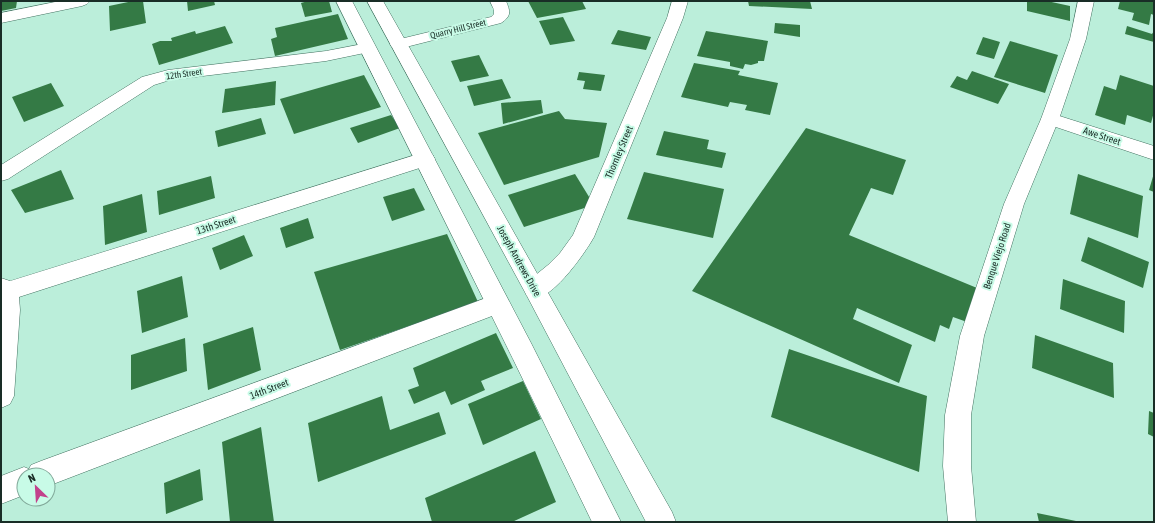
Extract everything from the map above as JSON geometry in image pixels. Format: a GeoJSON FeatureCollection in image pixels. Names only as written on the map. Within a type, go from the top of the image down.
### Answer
{"type":"FeatureCollection","features":[{"type":"Feature","properties":{"kind":"main road"},"geometry":{"type":"LineString","coordinates":[[1,18],[82,1]]}},
{"type":"Feature","properties":{"kind":"main road"},"geometry":{"type":"LineString","coordinates":[[344,1],[425,159],[606,522]]}},
{"type":"Feature","properties":{"kind":"main road","name":"Joseph Andrews Drive"},"geometry":{"type":"LineString","coordinates":[[375,1],[662,522]]}},
{"type":"Feature","properties":{"kind":"main road","name":"Quarry Hill Street"},"geometry":{"type":"LineString","coordinates":[[398,44],[496,20],[502,16],[502,10],[498,1]]}},
{"type":"Feature","properties":{"kind":"main road","name":"Thornley Street"},"geometry":{"type":"LineString","coordinates":[[535,289],[559,270],[574,254],[583,237],[675,18],[680,1]]}},
{"type":"Feature","properties":{"kind":"main road","name":"Benque Viejo Road"},"geometry":{"type":"LineString","coordinates":[[962,522],[957,466],[958,415],[972,336],[1014,204],[1050,119],[1078,40],[1086,1]]}},
{"type":"Feature","properties":{"kind":"main road","name":"12th Street"},"geometry":{"type":"LineString","coordinates":[[1,174],[148,81],[168,75],[326,56],[368,48]]}},
{"type":"Feature","properties":{"kind":"main road","name":"Awe Street"},"geometry":{"type":"LineString","coordinates":[[1050,119],[1154,153]]}},
{"type":"Feature","properties":{"kind":"main road","name":"13th Street"},"geometry":{"type":"LineString","coordinates":[[4,289],[425,159]]}},
{"type":"Feature","properties":{"kind":"main road"},"geometry":{"type":"LineString","coordinates":[[1,396],[8,310],[4,289]]}},
{"type":"Feature","properties":{"kind":"main road","name":"14th Street"},"geometry":{"type":"LineString","coordinates":[[56,469],[497,304]]}},
{"type":"Feature","properties":{"kind":"main road"},"geometry":{"type":"LineString","coordinates":[[1,490],[16,484]]}},
{"type":"Feature","properties":{"kind":"building"},"geometry":{"type":"Polygon","coordinates":[[[1,1],[17,1],[16,8],[1,11],[1,1]]]}},
{"type":"Feature","properties":{"kind":"building"},"geometry":{"type":"Polygon","coordinates":[[[133,1],[143,1],[146,23],[110,31],[109,6],[133,1]]]}},
{"type":"Feature","properties":{"kind":"building"},"geometry":{"type":"Polygon","coordinates":[[[187,1],[214,1],[215,5],[188,11],[187,1]]]}},
{"type":"Feature","properties":{"kind":"building"},"geometry":{"type":"Polygon","coordinates":[[[308,1],[329,1],[332,12],[305,17],[301,3],[308,1]]]}},
{"type":"Feature","properties":{"kind":"building"},"geometry":{"type":"Polygon","coordinates":[[[528,1],[582,1],[586,9],[537,18],[528,1]]]}},
{"type":"Feature","properties":{"kind":"building"},"geometry":{"type":"Polygon","coordinates":[[[748,1],[810,1],[812,9],[749,6],[748,1]]]}},
{"type":"Feature","properties":{"kind":"building"},"geometry":{"type":"Polygon","coordinates":[[[1027,1],[1047,1],[1070,6],[1070,21],[1027,11],[1027,1]]]}},
{"type":"Feature","properties":{"kind":"building"},"geometry":{"type":"Polygon","coordinates":[[[1120,1],[1154,1],[1154,15],[1151,14],[1149,25],[1132,20],[1134,13],[1118,9],[1120,1]]]}},
{"type":"Feature","properties":{"kind":"building"},"geometry":{"type":"Polygon","coordinates":[[[338,14],[348,39],[275,56],[271,39],[277,37],[275,28],[338,14]]]}},
{"type":"Feature","properties":{"kind":"building"},"geometry":{"type":"Polygon","coordinates":[[[563,17],[575,41],[550,45],[539,21],[563,17]]]}},
{"type":"Feature","properties":{"kind":"building"},"geometry":{"type":"Polygon","coordinates":[[[775,23],[800,25],[800,37],[774,33],[775,23]]]}},
{"type":"Feature","properties":{"kind":"building"},"geometry":{"type":"Polygon","coordinates":[[[225,26],[233,43],[159,65],[152,44],[160,41],[172,41],[171,38],[195,31],[196,34],[225,26]]]}},
{"type":"Feature","properties":{"kind":"building"},"geometry":{"type":"Polygon","coordinates":[[[1127,26],[1152,34],[1154,31],[1154,42],[1125,34],[1127,26]]]}},
{"type":"Feature","properties":{"kind":"building"},"geometry":{"type":"Polygon","coordinates":[[[618,30],[651,37],[646,50],[611,44],[618,30]]]}},
{"type":"Feature","properties":{"kind":"building"},"geometry":{"type":"Polygon","coordinates":[[[706,31],[768,41],[764,61],[758,61],[758,63],[751,65],[745,64],[743,69],[730,66],[730,62],[697,56],[706,31]]]}},
{"type":"Feature","properties":{"kind":"building"},"geometry":{"type":"Polygon","coordinates":[[[983,37],[1000,42],[994,59],[976,54],[983,37]]]}},
{"type":"Feature","properties":{"kind":"building"},"geometry":{"type":"Polygon","coordinates":[[[1010,41],[1058,55],[1045,93],[994,77],[1010,41]]]}},
{"type":"Feature","properties":{"kind":"building"},"geometry":{"type":"Polygon","coordinates":[[[479,55],[489,76],[460,82],[451,61],[479,55]]]}},
{"type":"Feature","properties":{"kind":"building"},"geometry":{"type":"Polygon","coordinates":[[[694,63],[740,71],[738,75],[778,83],[770,115],[745,110],[747,105],[730,102],[728,107],[681,97],[694,63]]]}},
{"type":"Feature","properties":{"kind":"building"},"geometry":{"type":"Polygon","coordinates":[[[972,71],[1009,84],[998,104],[950,87],[957,76],[967,80],[972,71]]]}},
{"type":"Feature","properties":{"kind":"building"},"geometry":{"type":"Polygon","coordinates":[[[579,72],[605,75],[601,91],[583,89],[585,81],[577,80],[579,72]]]}},
{"type":"Feature","properties":{"kind":"building"},"geometry":{"type":"Polygon","coordinates":[[[364,75],[381,107],[294,134],[280,99],[364,75]]]}},
{"type":"Feature","properties":{"kind":"building"},"geometry":{"type":"Polygon","coordinates":[[[1120,75],[1154,86],[1154,112],[1151,123],[1127,115],[1125,125],[1095,115],[1104,86],[1116,90],[1120,75]]]}},
{"type":"Feature","properties":{"kind":"building"},"geometry":{"type":"Polygon","coordinates":[[[502,79],[511,98],[474,106],[467,86],[502,79]]]}},
{"type":"Feature","properties":{"kind":"building"},"geometry":{"type":"Polygon","coordinates":[[[276,81],[275,105],[222,113],[225,89],[276,81]]]}},
{"type":"Feature","properties":{"kind":"building"},"geometry":{"type":"Polygon","coordinates":[[[51,83],[64,106],[24,122],[12,97],[51,83]]]}},
{"type":"Feature","properties":{"kind":"building"},"geometry":{"type":"Polygon","coordinates":[[[541,100],[543,113],[503,124],[501,103],[541,100]]]}},
{"type":"Feature","properties":{"kind":"building"},"geometry":{"type":"Polygon","coordinates":[[[559,111],[565,119],[607,123],[599,157],[504,185],[478,133],[559,111]]]}},
{"type":"Feature","properties":{"kind":"building"},"geometry":{"type":"Polygon","coordinates":[[[391,115],[400,128],[358,143],[350,128],[391,115]]]}},
{"type":"Feature","properties":{"kind":"building"},"geometry":{"type":"Polygon","coordinates":[[[261,118],[266,134],[218,147],[215,131],[261,118]]]}},
{"type":"Feature","properties":{"kind":"building"},"geometry":{"type":"Polygon","coordinates":[[[806,128],[906,160],[893,195],[871,188],[849,235],[977,288],[967,322],[953,317],[949,329],[940,325],[935,342],[857,308],[853,319],[912,345],[899,383],[692,291],[806,128]]]}},
{"type":"Feature","properties":{"kind":"building"},"geometry":{"type":"Polygon","coordinates":[[[664,131],[709,140],[707,149],[726,153],[722,168],[656,155],[664,131]]]}},
{"type":"Feature","properties":{"kind":"building"},"geometry":{"type":"Polygon","coordinates":[[[61,170],[74,199],[25,213],[11,190],[61,170]]]}},
{"type":"Feature","properties":{"kind":"building"},"geometry":{"type":"Polygon","coordinates":[[[644,172],[724,189],[713,238],[627,219],[644,172]]]}},
{"type":"Feature","properties":{"kind":"building"},"geometry":{"type":"Polygon","coordinates":[[[1154,173],[1154,192],[1149,190],[1154,173]]]}},
{"type":"Feature","properties":{"kind":"building"},"geometry":{"type":"Polygon","coordinates":[[[575,174],[594,205],[524,227],[508,195],[575,174]]]}},
{"type":"Feature","properties":{"kind":"building"},"geometry":{"type":"Polygon","coordinates":[[[1078,174],[1143,196],[1138,238],[1070,214],[1078,174]]]}},
{"type":"Feature","properties":{"kind":"building"},"geometry":{"type":"Polygon","coordinates":[[[211,176],[215,198],[159,215],[157,191],[211,176]]]}},
{"type":"Feature","properties":{"kind":"building"},"geometry":{"type":"Polygon","coordinates":[[[414,188],[425,210],[392,221],[383,197],[414,188]]]}},
{"type":"Feature","properties":{"kind":"building"},"geometry":{"type":"Polygon","coordinates":[[[142,194],[147,232],[105,245],[103,206],[142,194]]]}},
{"type":"Feature","properties":{"kind":"building"},"geometry":{"type":"Polygon","coordinates":[[[308,218],[314,238],[286,248],[280,228],[308,218]]]}},
{"type":"Feature","properties":{"kind":"building"},"geometry":{"type":"Polygon","coordinates":[[[447,234],[478,302],[340,350],[314,272],[447,234]]]}},
{"type":"Feature","properties":{"kind":"building"},"geometry":{"type":"Polygon","coordinates":[[[244,235],[253,256],[220,270],[212,248],[244,235]]]}},
{"type":"Feature","properties":{"kind":"building"},"geometry":{"type":"Polygon","coordinates":[[[1088,237],[1149,262],[1143,288],[1081,261],[1088,237]]]}},
{"type":"Feature","properties":{"kind":"building"},"geometry":{"type":"Polygon","coordinates":[[[182,276],[188,317],[142,333],[137,291],[182,276]]]}},
{"type":"Feature","properties":{"kind":"building"},"geometry":{"type":"Polygon","coordinates":[[[1063,279],[1125,301],[1124,333],[1060,309],[1063,279]]]}},
{"type":"Feature","properties":{"kind":"building"},"geometry":{"type":"Polygon","coordinates":[[[253,327],[261,370],[208,390],[203,344],[253,327]]]}},
{"type":"Feature","properties":{"kind":"building"},"geometry":{"type":"Polygon","coordinates":[[[496,333],[513,368],[481,381],[485,390],[451,405],[445,391],[414,404],[408,390],[419,386],[413,368],[496,333]]]}},
{"type":"Feature","properties":{"kind":"building"},"geometry":{"type":"Polygon","coordinates":[[[1035,335],[1113,363],[1114,398],[1032,368],[1035,335]]]}},
{"type":"Feature","properties":{"kind":"building"},"geometry":{"type":"Polygon","coordinates":[[[185,338],[187,371],[131,390],[131,355],[185,338]]]}},
{"type":"Feature","properties":{"kind":"building"},"geometry":{"type":"Polygon","coordinates":[[[789,349],[927,396],[919,472],[771,417],[789,349]]]}},
{"type":"Feature","properties":{"kind":"building"},"geometry":{"type":"Polygon","coordinates":[[[523,381],[541,419],[483,445],[468,404],[523,381]]]}},
{"type":"Feature","properties":{"kind":"building"},"geometry":{"type":"Polygon","coordinates":[[[382,396],[390,430],[439,412],[446,434],[318,482],[308,423],[382,396]]]}},
{"type":"Feature","properties":{"kind":"building"},"geometry":{"type":"Polygon","coordinates":[[[1149,411],[1154,413],[1154,437],[1148,434],[1149,411]]]}},
{"type":"Feature","properties":{"kind":"building"},"geometry":{"type":"Polygon","coordinates":[[[261,427],[274,522],[230,522],[222,442],[261,427]]]}},
{"type":"Feature","properties":{"kind":"building"},"geometry":{"type":"Polygon","coordinates":[[[535,451],[556,502],[512,522],[432,522],[425,498],[535,451]]]}},
{"type":"Feature","properties":{"kind":"building"},"geometry":{"type":"Polygon","coordinates":[[[200,469],[203,500],[166,514],[164,483],[200,469]]]}},
{"type":"Feature","properties":{"kind":"building"},"geometry":{"type":"Polygon","coordinates":[[[1037,513],[1076,521],[1076,522],[1039,522],[1037,513]]]}}]}
